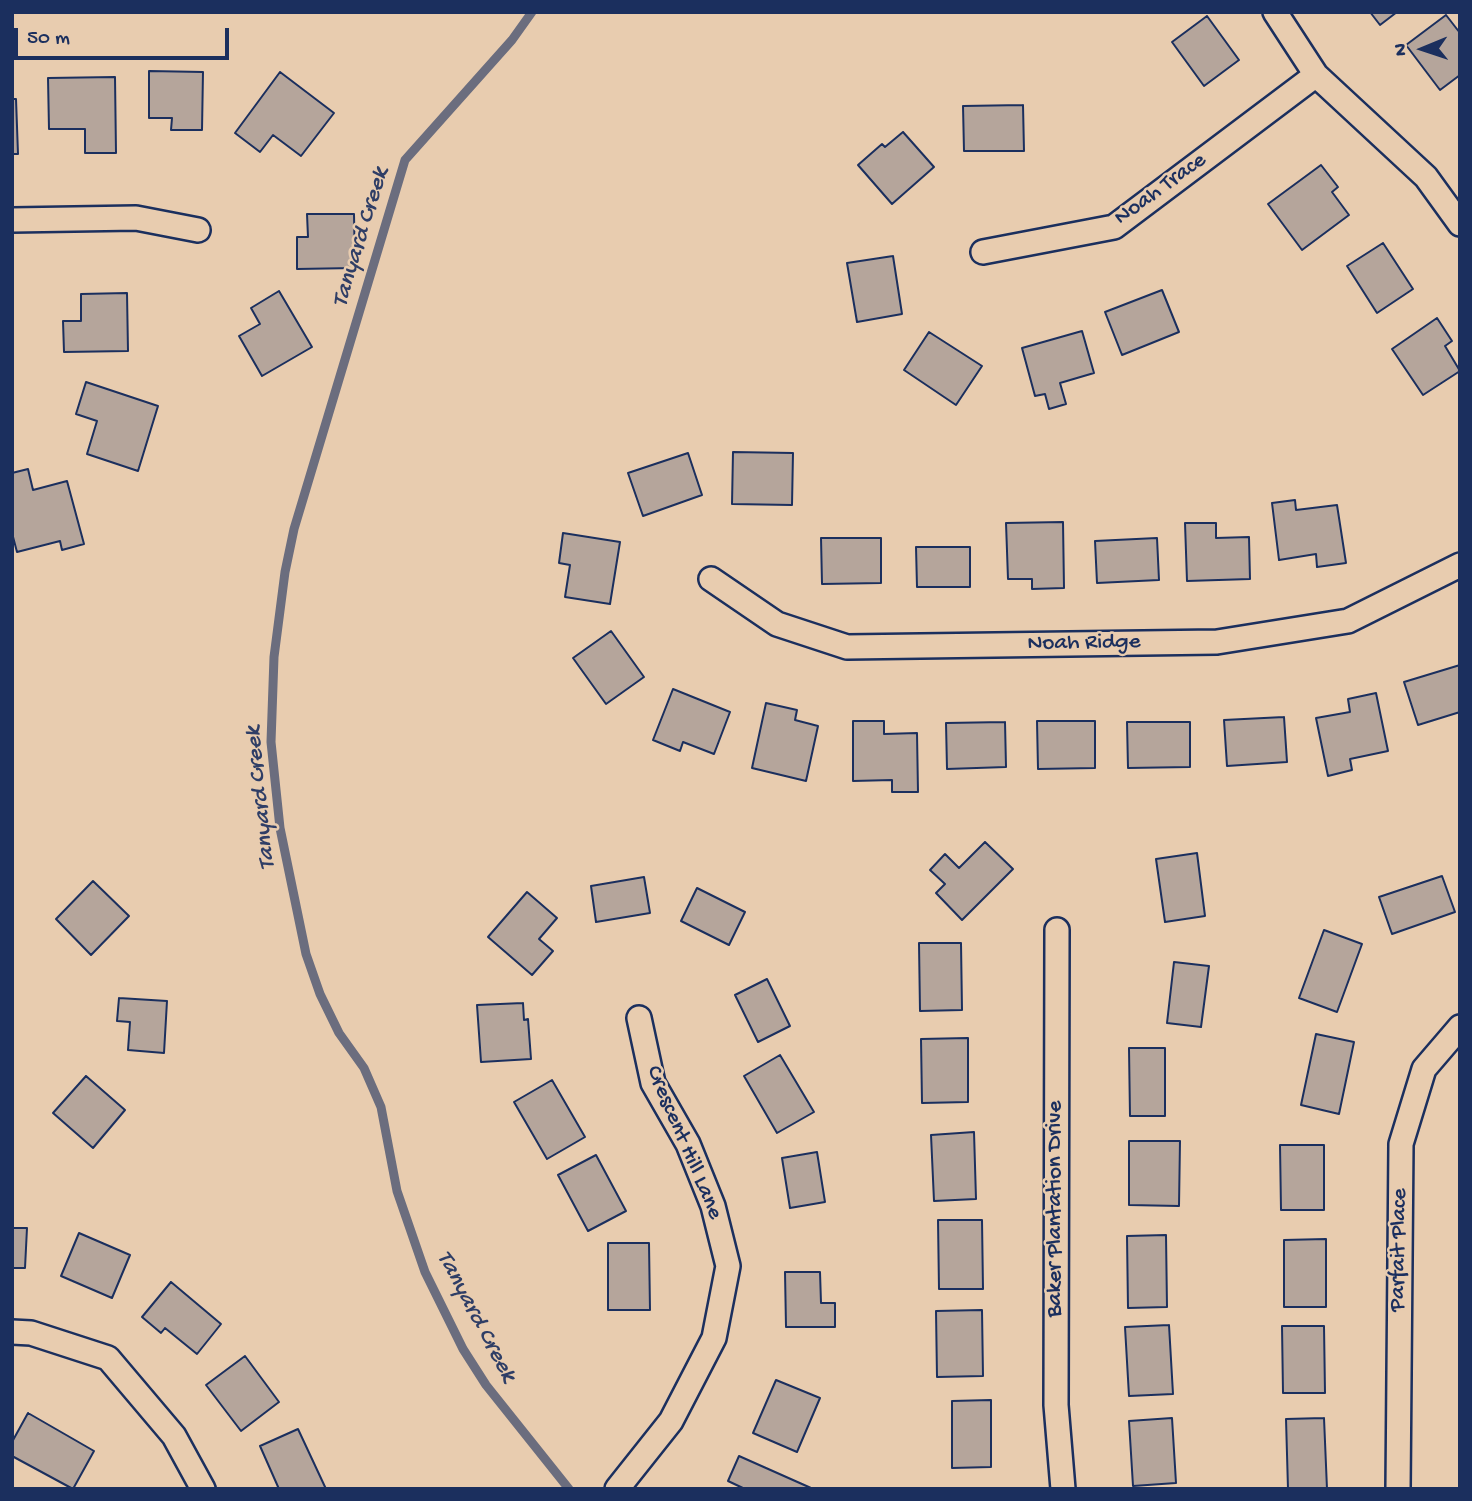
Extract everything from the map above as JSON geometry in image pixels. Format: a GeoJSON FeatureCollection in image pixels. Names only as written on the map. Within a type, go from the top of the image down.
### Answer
{"type":"FeatureCollection","features":[{"type":"Feature","properties":{"kind":"street"},"geometry":{"type":"LineString","coordinates":[[1275,12],[1316,75],[1426,177],[1460,223]]}},
{"type":"Feature","properties":{"kind":"street","name":"Noah Trace"},"geometry":{"type":"LineString","coordinates":[[983,252],[1114,227],[1316,75]]}},
{"type":"Feature","properties":{"kind":"street"},"geometry":{"type":"LineString","coordinates":[[12,220],[136,218],[198,230]]}},
{"type":"Feature","properties":{"kind":"street","name":"Noah Ridge"},"geometry":{"type":"LineString","coordinates":[[712,579],[777,624],[847,646],[1217,642],[1348,621],[1460,565]]}},
{"type":"Feature","properties":{"kind":"street","name":"Baker Plantation Drive"},"geometry":{"type":"LineString","coordinates":[[1057,930],[1056,1405],[1063,1489]]}},
{"type":"Feature","properties":{"kind":"street","name":"Crescent Hill Lane"},"geometry":{"type":"LineString","coordinates":[[617,1489],[671,1422],[714,1338],[728,1266],[708,1193],[688,1144],[653,1083],[639,1018]]}},
{"type":"Feature","properties":{"kind":"street","name":"Parfait Place"},"geometry":{"type":"LineString","coordinates":[[1398,1489],[1401,1144],[1424,1069],[1460,1027]]}},
{"type":"Feature","properties":{"kind":"street"},"geometry":{"type":"LineString","coordinates":[[12,1332],[31,1333],[108,1358],[174,1436],[203,1489]]}},
{"type":"Feature","properties":{"kind":"building"},"geometry":{"type":"Polygon","coordinates":[[[1370,12],[1397,12],[1380,25],[1370,12]]]}},
{"type":"Feature","properties":{"kind":"building"},"geometry":{"type":"Polygon","coordinates":[[[1446,15],[1460,33],[1460,75],[1440,90],[1406,45],[1446,15]]]}},
{"type":"Feature","properties":{"kind":"building"},"geometry":{"type":"Polygon","coordinates":[[[1207,16],[1239,60],[1204,86],[1172,42],[1207,16]]]}},
{"type":"Feature","properties":{"kind":"building"},"geometry":{"type":"Polygon","coordinates":[[[149,71],[203,72],[202,130],[171,130],[172,118],[149,118],[149,71]]]}},
{"type":"Feature","properties":{"kind":"building"},"geometry":{"type":"Polygon","coordinates":[[[280,72],[334,113],[301,156],[273,135],[260,152],[235,133],[280,72]]]}},
{"type":"Feature","properties":{"kind":"building"},"geometry":{"type":"Polygon","coordinates":[[[115,77],[116,153],[85,153],[85,129],[49,129],[48,78],[115,77]]]}},
{"type":"Feature","properties":{"kind":"building"},"geometry":{"type":"Polygon","coordinates":[[[12,99],[16,99],[18,154],[12,154],[12,99]]]}},
{"type":"Feature","properties":{"kind":"building"},"geometry":{"type":"Polygon","coordinates":[[[1023,105],[1024,151],[964,151],[963,106],[1023,105]]]}},
{"type":"Feature","properties":{"kind":"building"},"geometry":{"type":"Polygon","coordinates":[[[903,132],[934,167],[892,204],[858,165],[882,144],[885,147],[903,132]]]}},
{"type":"Feature","properties":{"kind":"building"},"geometry":{"type":"Polygon","coordinates":[[[1321,165],[1338,187],[1332,192],[1349,215],[1302,250],[1268,204],[1321,165]]]}},
{"type":"Feature","properties":{"kind":"building"},"geometry":{"type":"Polygon","coordinates":[[[307,214],[354,214],[355,268],[297,269],[297,237],[308,237],[307,214]]]}},
{"type":"Feature","properties":{"kind":"building"},"geometry":{"type":"Polygon","coordinates":[[[1383,243],[1413,289],[1377,313],[1347,266],[1383,243]]]}},
{"type":"Feature","properties":{"kind":"building"},"geometry":{"type":"Polygon","coordinates":[[[893,256],[902,314],[857,322],[847,263],[893,256]]]}},
{"type":"Feature","properties":{"kind":"building"},"geometry":{"type":"Polygon","coordinates":[[[1162,290],[1179,332],[1122,355],[1105,312],[1162,290]]]}},
{"type":"Feature","properties":{"kind":"building"},"geometry":{"type":"Polygon","coordinates":[[[279,291],[312,347],[262,376],[239,336],[260,324],[251,308],[279,291]]]}},
{"type":"Feature","properties":{"kind":"building"},"geometry":{"type":"Polygon","coordinates":[[[127,293],[128,351],[64,352],[63,321],[81,321],[81,294],[127,293]]]}},
{"type":"Feature","properties":{"kind":"building"},"geometry":{"type":"Polygon","coordinates":[[[1437,318],[1452,341],[1445,346],[1460,371],[1423,395],[1392,349],[1437,318]]]}},
{"type":"Feature","properties":{"kind":"building"},"geometry":{"type":"Polygon","coordinates":[[[1082,331],[1094,373],[1060,383],[1066,404],[1049,409],[1045,394],[1035,396],[1022,348],[1082,331]]]}},
{"type":"Feature","properties":{"kind":"building"},"geometry":{"type":"Polygon","coordinates":[[[929,332],[982,366],[956,405],[904,370],[929,332]]]}},
{"type":"Feature","properties":{"kind":"building"},"geometry":{"type":"Polygon","coordinates":[[[86,382],[158,406],[138,471],[87,454],[97,421],[76,414],[86,382]]]}},
{"type":"Feature","properties":{"kind":"building"},"geometry":{"type":"Polygon","coordinates":[[[733,452],[793,453],[792,505],[732,504],[733,452]]]}},
{"type":"Feature","properties":{"kind":"building"},"geometry":{"type":"Polygon","coordinates":[[[688,453],[702,495],[643,516],[628,473],[688,453]]]}},
{"type":"Feature","properties":{"kind":"building"},"geometry":{"type":"Polygon","coordinates":[[[28,469],[33,490],[67,481],[84,544],[62,550],[60,541],[17,552],[12,533],[12,473],[28,469]]]}},
{"type":"Feature","properties":{"kind":"building"},"geometry":{"type":"Polygon","coordinates":[[[1295,500],[1296,510],[1337,505],[1346,563],[1317,567],[1316,554],[1279,560],[1272,503],[1295,500]]]}},
{"type":"Feature","properties":{"kind":"building"},"geometry":{"type":"Polygon","coordinates":[[[1063,522],[1064,588],[1032,589],[1032,579],[1008,579],[1006,523],[1063,522]]]}},
{"type":"Feature","properties":{"kind":"building"},"geometry":{"type":"Polygon","coordinates":[[[1185,523],[1216,523],[1216,538],[1249,537],[1250,579],[1187,581],[1185,523]]]}},
{"type":"Feature","properties":{"kind":"building"},"geometry":{"type":"Polygon","coordinates":[[[563,533],[620,542],[610,604],[565,597],[570,565],[559,563],[563,533]]]}},
{"type":"Feature","properties":{"kind":"building"},"geometry":{"type":"Polygon","coordinates":[[[821,538],[881,538],[881,583],[822,584],[821,538]]]}},
{"type":"Feature","properties":{"kind":"building"},"geometry":{"type":"Polygon","coordinates":[[[1157,538],[1159,580],[1097,583],[1095,541],[1157,538]]]}},
{"type":"Feature","properties":{"kind":"building"},"geometry":{"type":"Polygon","coordinates":[[[916,547],[970,547],[970,587],[917,587],[916,547]]]}},
{"type":"Feature","properties":{"kind":"building"},"geometry":{"type":"Polygon","coordinates":[[[611,631],[644,677],[606,704],[573,658],[611,631]]]}},
{"type":"Feature","properties":{"kind":"building"},"geometry":{"type":"Polygon","coordinates":[[[1460,665],[1460,712],[1418,725],[1404,682],[1460,665]]]}},
{"type":"Feature","properties":{"kind":"building"},"geometry":{"type":"Polygon","coordinates":[[[673,689],[730,712],[714,754],[683,742],[680,751],[653,740],[673,689]]]}},
{"type":"Feature","properties":{"kind":"building"},"geometry":{"type":"Polygon","coordinates":[[[1376,693],[1388,751],[1350,759],[1352,770],[1328,776],[1316,718],[1350,712],[1348,699],[1376,693]]]}},
{"type":"Feature","properties":{"kind":"building"},"geometry":{"type":"Polygon","coordinates":[[[766,703],[797,710],[795,720],[818,726],[806,781],[752,768],[766,703]]]}},
{"type":"Feature","properties":{"kind":"building"},"geometry":{"type":"Polygon","coordinates":[[[1284,717],[1287,762],[1227,766],[1224,720],[1284,717]]]}},
{"type":"Feature","properties":{"kind":"building"},"geometry":{"type":"Polygon","coordinates":[[[853,721],[884,721],[884,734],[917,733],[918,792],[892,792],[892,780],[853,781],[853,721]]]}},
{"type":"Feature","properties":{"kind":"building"},"geometry":{"type":"Polygon","coordinates":[[[1037,721],[1095,721],[1095,768],[1038,769],[1037,721]]]}},
{"type":"Feature","properties":{"kind":"building"},"geometry":{"type":"Polygon","coordinates":[[[1005,722],[1006,767],[947,769],[946,723],[1005,722]]]}},
{"type":"Feature","properties":{"kind":"building"},"geometry":{"type":"Polygon","coordinates":[[[1127,722],[1190,722],[1190,767],[1128,768],[1127,722]]]}},
{"type":"Feature","properties":{"kind":"building"},"geometry":{"type":"Polygon","coordinates":[[[985,842],[1013,869],[962,920],[936,893],[945,884],[930,870],[945,854],[959,868],[985,842]]]}},
{"type":"Feature","properties":{"kind":"building"},"geometry":{"type":"Polygon","coordinates":[[[1197,853],[1205,916],[1165,922],[1156,859],[1197,853]]]}},
{"type":"Feature","properties":{"kind":"building"},"geometry":{"type":"Polygon","coordinates":[[[1442,876],[1455,912],[1392,934],[1379,897],[1442,876]]]}},
{"type":"Feature","properties":{"kind":"building"},"geometry":{"type":"Polygon","coordinates":[[[644,877],[650,913],[596,922],[591,886],[644,877]]]}},
{"type":"Feature","properties":{"kind":"building"},"geometry":{"type":"Polygon","coordinates":[[[93,881],[129,916],[91,955],[56,919],[93,881]]]}},
{"type":"Feature","properties":{"kind":"building"},"geometry":{"type":"Polygon","coordinates":[[[697,888],[745,912],[729,945],[681,921],[697,888]]]}},
{"type":"Feature","properties":{"kind":"building"},"geometry":{"type":"Polygon","coordinates":[[[527,892],[557,918],[539,939],[553,951],[532,975],[488,937],[527,892]]]}},
{"type":"Feature","properties":{"kind":"building"},"geometry":{"type":"Polygon","coordinates":[[[1324,930],[1362,944],[1337,1012],[1299,998],[1324,930]]]}},
{"type":"Feature","properties":{"kind":"building"},"geometry":{"type":"Polygon","coordinates":[[[919,943],[961,943],[962,1010],[920,1011],[919,943]]]}},
{"type":"Feature","properties":{"kind":"building"},"geometry":{"type":"Polygon","coordinates":[[[1174,962],[1209,966],[1201,1027],[1167,1023],[1174,962]]]}},
{"type":"Feature","properties":{"kind":"building"},"geometry":{"type":"Polygon","coordinates":[[[767,979],[790,1026],[758,1042],[735,995],[767,979]]]}},
{"type":"Feature","properties":{"kind":"building"},"geometry":{"type":"Polygon","coordinates":[[[119,998],[167,1001],[164,1053],[128,1050],[130,1022],[117,1021],[119,998]]]}},
{"type":"Feature","properties":{"kind":"building"},"geometry":{"type":"Polygon","coordinates":[[[523,1003],[524,1020],[528,1019],[531,1059],[481,1062],[477,1005],[523,1003]]]}},
{"type":"Feature","properties":{"kind":"building"},"geometry":{"type":"Polygon","coordinates":[[[1316,1034],[1354,1042],[1339,1114],[1301,1105],[1316,1034]]]}},
{"type":"Feature","properties":{"kind":"building"},"geometry":{"type":"Polygon","coordinates":[[[968,1038],[968,1102],[922,1103],[921,1039],[968,1038]]]}},
{"type":"Feature","properties":{"kind":"building"},"geometry":{"type":"Polygon","coordinates":[[[1129,1048],[1165,1048],[1165,1116],[1130,1116],[1129,1048]]]}},
{"type":"Feature","properties":{"kind":"building"},"geometry":{"type":"Polygon","coordinates":[[[780,1055],[814,1112],[777,1133],[744,1076],[780,1055]]]}},
{"type":"Feature","properties":{"kind":"building"},"geometry":{"type":"Polygon","coordinates":[[[86,1076],[125,1110],[93,1148],[53,1113],[86,1076]]]}},
{"type":"Feature","properties":{"kind":"building"},"geometry":{"type":"Polygon","coordinates":[[[552,1080],[585,1137],[547,1159],[514,1102],[552,1080]]]}},
{"type":"Feature","properties":{"kind":"building"},"geometry":{"type":"Polygon","coordinates":[[[974,1132],[976,1199],[934,1201],[931,1135],[974,1132]]]}},
{"type":"Feature","properties":{"kind":"building"},"geometry":{"type":"Polygon","coordinates":[[[1129,1141],[1180,1141],[1179,1206],[1129,1205],[1129,1141]]]}},
{"type":"Feature","properties":{"kind":"building"},"geometry":{"type":"Polygon","coordinates":[[[1280,1145],[1324,1145],[1324,1210],[1281,1210],[1280,1145]]]}},
{"type":"Feature","properties":{"kind":"building"},"geometry":{"type":"Polygon","coordinates":[[[817,1152],[825,1202],[790,1208],[782,1158],[817,1152]]]}},
{"type":"Feature","properties":{"kind":"building"},"geometry":{"type":"Polygon","coordinates":[[[596,1155],[626,1211],[588,1231],[558,1175],[596,1155]]]}},
{"type":"Feature","properties":{"kind":"building"},"geometry":{"type":"Polygon","coordinates":[[[938,1220],[982,1220],[983,1289],[939,1289],[938,1220]]]}},
{"type":"Feature","properties":{"kind":"building"},"geometry":{"type":"Polygon","coordinates":[[[12,1228],[27,1228],[25,1268],[12,1268],[12,1228]]]}},
{"type":"Feature","properties":{"kind":"building"},"geometry":{"type":"Polygon","coordinates":[[[79,1233],[130,1255],[112,1298],[61,1276],[79,1233]]]}},
{"type":"Feature","properties":{"kind":"building"},"geometry":{"type":"Polygon","coordinates":[[[1166,1235],[1167,1307],[1128,1308],[1127,1236],[1166,1235]]]}},
{"type":"Feature","properties":{"kind":"building"},"geometry":{"type":"Polygon","coordinates":[[[1326,1239],[1326,1307],[1284,1307],[1284,1240],[1326,1239]]]}},
{"type":"Feature","properties":{"kind":"building"},"geometry":{"type":"Polygon","coordinates":[[[608,1243],[649,1243],[650,1310],[608,1310],[608,1243]]]}},
{"type":"Feature","properties":{"kind":"building"},"geometry":{"type":"Polygon","coordinates":[[[785,1272],[820,1272],[821,1303],[835,1303],[835,1327],[786,1327],[785,1272]]]}},
{"type":"Feature","properties":{"kind":"building"},"geometry":{"type":"Polygon","coordinates":[[[171,1282],[221,1324],[197,1354],[165,1328],[161,1333],[142,1317],[171,1282]]]}},
{"type":"Feature","properties":{"kind":"building"},"geometry":{"type":"Polygon","coordinates":[[[982,1310],[983,1376],[937,1377],[936,1311],[982,1310]]]}},
{"type":"Feature","properties":{"kind":"building"},"geometry":{"type":"Polygon","coordinates":[[[1169,1325],[1173,1394],[1129,1396],[1125,1327],[1169,1325]]]}},
{"type":"Feature","properties":{"kind":"building"},"geometry":{"type":"Polygon","coordinates":[[[1282,1326],[1324,1326],[1325,1393],[1283,1393],[1282,1326]]]}},
{"type":"Feature","properties":{"kind":"building"},"geometry":{"type":"Polygon","coordinates":[[[245,1356],[279,1402],[241,1431],[206,1385],[245,1356]]]}},
{"type":"Feature","properties":{"kind":"building"},"geometry":{"type":"Polygon","coordinates":[[[776,1380],[820,1398],[797,1452],[753,1433],[776,1380]]]}},
{"type":"Feature","properties":{"kind":"building"},"geometry":{"type":"Polygon","coordinates":[[[991,1400],[991,1467],[952,1468],[952,1401],[991,1400]]]}},
{"type":"Feature","properties":{"kind":"building"},"geometry":{"type":"Polygon","coordinates":[[[28,1413],[94,1451],[73,1489],[12,1456],[12,1442],[28,1413]]]}},
{"type":"Feature","properties":{"kind":"building"},"geometry":{"type":"Polygon","coordinates":[[[1172,1418],[1176,1483],[1133,1486],[1129,1421],[1172,1418]]]}},
{"type":"Feature","properties":{"kind":"building"},"geometry":{"type":"Polygon","coordinates":[[[1324,1418],[1327,1489],[1288,1489],[1286,1419],[1324,1418]]]}},
{"type":"Feature","properties":{"kind":"building"},"geometry":{"type":"Polygon","coordinates":[[[298,1429],[326,1489],[279,1489],[260,1446],[298,1429]]]}},
{"type":"Feature","properties":{"kind":"building"},"geometry":{"type":"Polygon","coordinates":[[[739,1456],[811,1488],[745,1489],[728,1481],[739,1456]]]}},
{"type":"Feature","properties":{"kind":"waterway","name":"Tanyard Creek"},"geometry":{"type":"LineString","coordinates":[[532,12],[512,40],[405,160],[294,529],[285,572],[274,657],[271,742],[280,828],[306,954],[320,994],[339,1033],[364,1068],[381,1107],[397,1191],[425,1272],[463,1349],[486,1385],[569,1489]]}}]}
